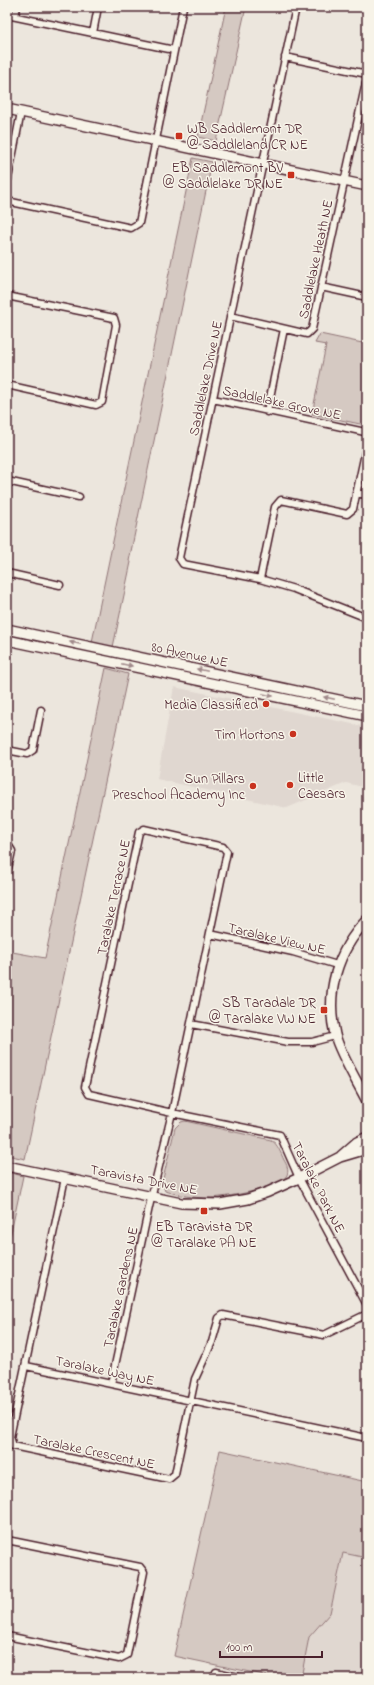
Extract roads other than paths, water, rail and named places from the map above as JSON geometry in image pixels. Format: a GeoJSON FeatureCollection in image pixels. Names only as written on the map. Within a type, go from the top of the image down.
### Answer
{"type":"FeatureCollection","features":[{"type":"Feature","properties":{"kind":"street"},"geometry":{"type":"LineString","coordinates":[[15,16],[16,7]]}},
{"type":"Feature","properties":{"kind":"street"},"geometry":{"type":"LineString","coordinates":[[93,33],[98,7]]}},
{"type":"Feature","properties":{"kind":"street"},"geometry":{"type":"LineString","coordinates":[[7,201],[131,228],[138,223],[183,7]]}},
{"type":"Feature","properties":{"kind":"street","name":"Saddlelake Drive NE"},"geometry":{"type":"LineString","coordinates":[[296,7],[284,57],[179,558],[184,564],[260,579],[294,589],[367,618]]}},
{"type":"Feature","properties":{"kind":"street"},"geometry":{"type":"LineString","coordinates":[[7,15],[174,50]]}},
{"type":"Feature","properties":{"kind":"street"},"geometry":{"type":"LineString","coordinates":[[284,57],[367,74]]}},
{"type":"Feature","properties":{"kind":"street","name":"Saddlelake Heath NE"},"geometry":{"type":"LineString","coordinates":[[230,316],[307,334],[312,329],[367,78]]}},
{"type":"Feature","properties":{"kind":"street"},"geometry":{"type":"LineString","coordinates":[[7,109],[367,186]]}},
{"type":"Feature","properties":{"kind":"street"},"geometry":{"type":"LineString","coordinates":[[7,184],[21,112]]}},
{"type":"Feature","properties":{"kind":"street"},"geometry":{"type":"LineString","coordinates":[[321,287],[367,296]]}},
{"type":"Feature","properties":{"kind":"street"},"geometry":{"type":"LineString","coordinates":[[7,296],[114,318],[116,324],[102,402],[96,405],[7,385]]}},
{"type":"Feature","properties":{"kind":"street"},"geometry":{"type":"LineString","coordinates":[[266,412],[284,329]]}},
{"type":"Feature","properties":{"kind":"street","name":"Saddlelake Grove NE"},"geometry":{"type":"LineString","coordinates":[[213,399],[266,412],[365,432],[367,436]]}},
{"type":"Feature","properties":{"kind":"street"},"geometry":{"type":"LineString","coordinates":[[260,579],[275,507],[281,500],[347,514],[353,509],[367,444]]}},
{"type":"Feature","properties":{"kind":"street"},"geometry":{"type":"LineString","coordinates":[[7,481],[79,497]]}},
{"type":"Feature","properties":{"kind":"street"},"geometry":{"type":"LineString","coordinates":[[356,493],[367,495]]}},
{"type":"Feature","properties":{"kind":"street"},"geometry":{"type":"LineString","coordinates":[[7,573],[60,585]]}},
{"type":"Feature","properties":{"kind":"street","name":"80 Avenue NE"},"geometry":{"type":"LineString","coordinates":[[7,629],[367,706]]}},
{"type":"Feature","properties":{"kind":"street","name":"80 Avenue NE"},"geometry":{"type":"LineString","coordinates":[[7,640],[367,716]]}},
{"type":"Feature","properties":{"kind":"street"},"geometry":{"type":"LineString","coordinates":[[7,750],[27,754],[33,750],[41,710]]}},
{"type":"Feature","properties":{"kind":"street","name":"Taralake Terrace NE"},"geometry":{"type":"LineString","coordinates":[[152,1195],[172,1113],[227,852],[223,847],[144,829],[139,832],[85,1087],[89,1094],[172,1113]]}},
{"type":"Feature","properties":{"kind":"street"},"geometry":{"type":"LineString","coordinates":[[7,843],[12,851],[7,872]]}},
{"type":"Feature","properties":{"kind":"street"},"geometry":{"type":"LineString","coordinates":[[367,920],[356,932],[337,965],[332,1002],[335,1036],[367,1101]]}},
{"type":"Feature","properties":{"kind":"street","name":"Taralake View NE"},"geometry":{"type":"LineString","coordinates":[[210,934],[293,952],[337,965]]}},
{"type":"Feature","properties":{"kind":"street"},"geometry":{"type":"LineString","coordinates":[[191,1024],[283,1042],[312,1042],[335,1036]]}},
{"type":"Feature","properties":{"kind":"street","name":"Taralake Park NE"},"geometry":{"type":"LineString","coordinates":[[172,1113],[280,1135],[299,1178],[367,1305]]}},
{"type":"Feature","properties":{"kind":"street","name":"Taravista Drive NE"},"geometry":{"type":"LineString","coordinates":[[340,1157],[357,1142],[367,1137]]}},
{"type":"Feature","properties":{"kind":"street","name":"Taravista Drive NE"},"geometry":{"type":"LineString","coordinates":[[7,1166],[181,1202],[220,1204],[248,1199],[299,1178],[340,1157],[367,1149]]}},
{"type":"Feature","properties":{"kind":"street"},"geometry":{"type":"LineString","coordinates":[[26,1366],[36,1310],[65,1178]]}},
{"type":"Feature","properties":{"kind":"street","name":"Taralake Gardens NE"},"geometry":{"type":"LineString","coordinates":[[111,1384],[152,1195]]}},
{"type":"Feature","properties":{"kind":"street"},"geometry":{"type":"LineString","coordinates":[[191,1401],[195,1379],[212,1342],[219,1318],[224,1316],[324,1335],[367,1314]]}},
{"type":"Feature","properties":{"kind":"street","name":"Taralake Way NE"},"geometry":{"type":"LineString","coordinates":[[26,1366],[367,1438]]}},
{"type":"Feature","properties":{"kind":"street","name":"Taralake Crescent NE"},"geometry":{"type":"LineString","coordinates":[[26,1366],[10,1438],[13,1446],[169,1479],[174,1474],[191,1401]]}},
{"type":"Feature","properties":{"kind":"street"},"geometry":{"type":"LineString","coordinates":[[7,1540],[140,1567],[144,1572],[127,1655],[119,1659],[7,1636]]}},
{"type":"Feature","properties":{"kind":"street"},"geometry":{"type":"LineString","coordinates":[[213,1678],[216,1672],[242,1678]]}},
{"type":"Feature","properties":{"kind":"place","name":"WB Saddlemont DR @ Saddleland CR NE"},"geometry":{"type":"Point","coordinates":[179,136]}},
{"type":"Feature","properties":{"kind":"place","name":"EB Saddlemont BV @ Saddlelake DR NE"},"geometry":{"type":"Point","coordinates":[291,175]}},
{"type":"Feature","properties":{"kind":"place","name":"Media Classified"},"geometry":{"type":"Point","coordinates":[266,704]}},
{"type":"Feature","properties":{"kind":"place","name":"Tim Hortons"},"geometry":{"type":"Point","coordinates":[293,734]}},
{"type":"Feature","properties":{"kind":"place","name":"Little Caesars"},"geometry":{"type":"Point","coordinates":[290,785]}},
{"type":"Feature","properties":{"kind":"place","name":"Sun Pillars Preschool Academy Inc"},"geometry":{"type":"Point","coordinates":[253,786]}},
{"type":"Feature","properties":{"kind":"place","name":"SB Taradale DR @ Taralake VW NE"},"geometry":{"type":"Point","coordinates":[324,1010]}},
{"type":"Feature","properties":{"kind":"place","name":"EB Taravista DR @ Taralake PA NE"},"geometry":{"type":"Point","coordinates":[204,1211]}}]}
